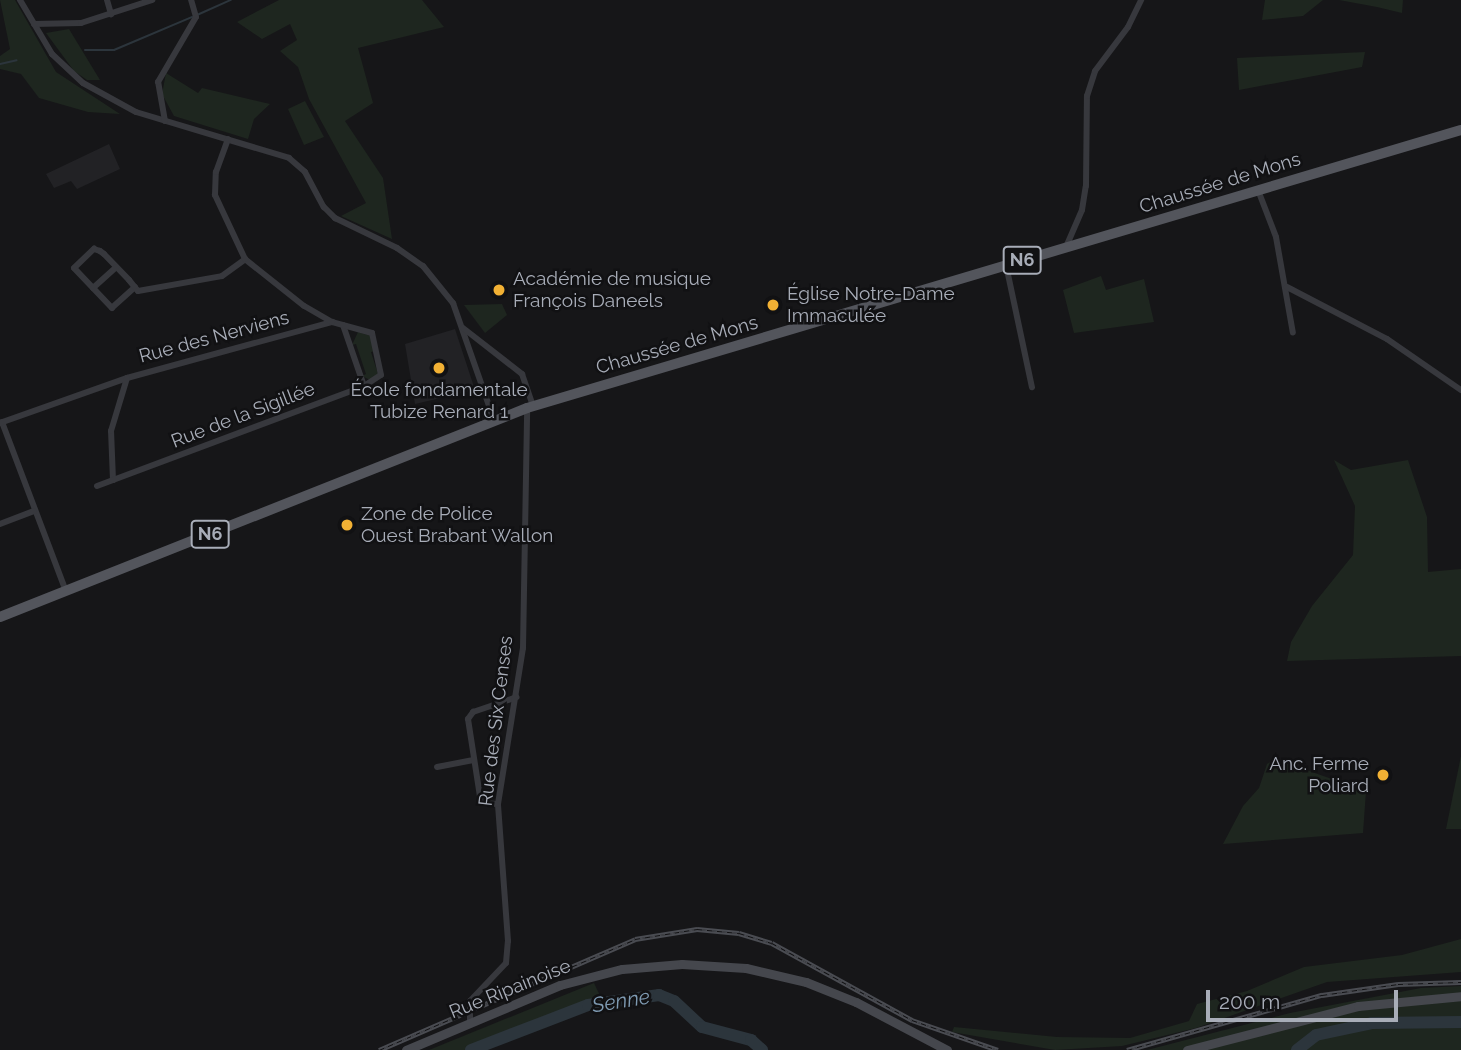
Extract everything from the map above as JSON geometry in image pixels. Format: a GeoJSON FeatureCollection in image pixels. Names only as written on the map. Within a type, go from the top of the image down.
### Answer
{"type":"FeatureCollection","features":[{"type":"Feature","properties":{"kind":"main road","name":"Chaussée de Mons"},"geometry":{"type":"LineString","coordinates":[[0,617],[530,407],[1461,130]]}},
{"type":"Feature","properties":{"kind":"street"},"geometry":{"type":"LineString","coordinates":[[20,0],[52,54],[83,83],[126,108],[275,152],[298,164],[324,207],[335,218],[397,248],[440,283],[463,328],[494,420]]}},
{"type":"Feature","properties":{"kind":"street"},"geometry":{"type":"LineString","coordinates":[[107,0],[111,14]]}},
{"type":"Feature","properties":{"kind":"street"},"geometry":{"type":"LineString","coordinates":[[34,24],[81,23],[152,0]]}},
{"type":"Feature","properties":{"kind":"street"},"geometry":{"type":"LineString","coordinates":[[165,121],[158,82],[196,15],[191,0]]}},
{"type":"Feature","properties":{"kind":"street"},"geometry":{"type":"LineString","coordinates":[[1066,247],[1082,210],[1086,186],[1087,96],[1095,71],[1128,27],[1141,0]]}},
{"type":"Feature","properties":{"kind":"street"},"geometry":{"type":"LineString","coordinates":[[228,139],[218,164],[215,195],[245,259],[286,296],[332,322],[343,325],[363,386]]}},
{"type":"Feature","properties":{"kind":"street"},"geometry":{"type":"LineString","coordinates":[[1258,190],[1276,237],[1287,287],[1293,333]]}},
{"type":"Feature","properties":{"kind":"street"},"geometry":{"type":"LineString","coordinates":[[135,287],[112,308],[74,268],[94,249],[135,287],[147,290],[222,276],[245,259]]}},
{"type":"Feature","properties":{"kind":"street"},"geometry":{"type":"LineString","coordinates":[[1006,265],[1032,387]]}},
{"type":"Feature","properties":{"kind":"street"},"geometry":{"type":"LineString","coordinates":[[93,288],[116,267]]}},
{"type":"Feature","properties":{"kind":"street"},"geometry":{"type":"LineString","coordinates":[[1287,287],[1387,339],[1461,390]]}},
{"type":"Feature","properties":{"kind":"street","name":"Rue des Nerviens"},"geometry":{"type":"LineString","coordinates":[[1,423],[127,378],[332,322]]}},
{"type":"Feature","properties":{"kind":"street","name":"Rue de la Sigillée"},"geometry":{"type":"LineString","coordinates":[[97,486],[363,386],[381,375],[376,338],[368,331],[343,325]]}},
{"type":"Feature","properties":{"kind":"street"},"geometry":{"type":"LineString","coordinates":[[463,328],[522,374],[530,407]]}},
{"type":"Feature","properties":{"kind":"street"},"geometry":{"type":"LineString","coordinates":[[113,480],[111,432],[127,378]]}},
{"type":"Feature","properties":{"kind":"street","name":"Rue des Six Censes"},"geometry":{"type":"LineString","coordinates":[[470,1023],[470,1002],[506,963],[498,804],[523,648],[530,407]]}},
{"type":"Feature","properties":{"kind":"street"},"geometry":{"type":"LineString","coordinates":[[1,423],[66,591]]}},
{"type":"Feature","properties":{"kind":"street"},"geometry":{"type":"LineString","coordinates":[[0,524],[34,511]]}},
{"type":"Feature","properties":{"kind":"street"},"geometry":{"type":"LineString","coordinates":[[498,804],[481,803],[473,760],[469,714],[517,697]]}},
{"type":"Feature","properties":{"kind":"street"},"geometry":{"type":"LineString","coordinates":[[438,767],[473,760]]}},
{"type":"Feature","properties":{"kind":"street","name":"Rue Ripainoise"},"geometry":{"type":"LineString","coordinates":[[406,1050],[588,976],[654,965],[715,965],[774,974],[829,990],[947,1050]]}},
{"type":"Feature","properties":{"kind":"street"},"geometry":{"type":"LineString","coordinates":[[1186,1050],[1358,1006],[1461,996]]}},
{"type":"Feature","properties":{"kind":"shaded area"},"geometry":{"type":"Polygon","coordinates":[[[0,0],[15,0],[56,72],[120,114],[88,112],[39,98],[21,74],[0,69],[0,56],[10,49],[0,0]]]}},
{"type":"Feature","properties":{"kind":"shaded area"},"geometry":{"type":"Polygon","coordinates":[[[279,0],[422,0],[444,27],[358,48],[373,103],[345,121],[383,178],[392,239],[341,216],[366,203],[309,99],[298,67],[280,51],[297,40],[290,24],[262,39],[237,22],[279,0]]]}},
{"type":"Feature","properties":{"kind":"shaded area"},"geometry":{"type":"Polygon","coordinates":[[[1265,0],[1323,0],[1303,16],[1262,20],[1265,0]]]}},
{"type":"Feature","properties":{"kind":"shaded area"},"geometry":{"type":"Polygon","coordinates":[[[1339,0],[1403,0],[1402,13],[1377,7],[1339,0]]]}},
{"type":"Feature","properties":{"kind":"shaded area"},"geometry":{"type":"Polygon","coordinates":[[[69,29],[100,80],[87,80],[74,71],[46,33],[69,29]]]}},
{"type":"Feature","properties":{"kind":"shaded area"},"geometry":{"type":"Polygon","coordinates":[[[1365,52],[1362,67],[1239,90],[1237,58],[1365,52]]]}},
{"type":"Feature","properties":{"kind":"shaded area"},"geometry":{"type":"Polygon","coordinates":[[[166,73],[198,93],[202,88],[270,104],[254,119],[248,139],[174,116],[162,94],[166,73]]]}},
{"type":"Feature","properties":{"kind":"shaded area"},"geometry":{"type":"Polygon","coordinates":[[[305,101],[324,137],[304,145],[288,109],[305,101]]]}},
{"type":"Feature","properties":{"kind":"shaded area"},"geometry":{"type":"Polygon","coordinates":[[[109,144],[120,169],[77,189],[71,181],[54,188],[46,174],[109,144]]]}},
{"type":"Feature","properties":{"kind":"shaded area"},"geometry":{"type":"Polygon","coordinates":[[[1101,276],[1106,290],[1144,279],[1154,322],[1074,333],[1063,290],[1101,276]]]}},
{"type":"Feature","properties":{"kind":"shaded area"},"geometry":{"type":"Polygon","coordinates":[[[502,304],[507,315],[485,333],[464,305],[502,304]]]}},
{"type":"Feature","properties":{"kind":"shaded area","name":"École fondamentale Tubize Renard 1"},"geometry":{"type":"Polygon","coordinates":[[[455,329],[475,390],[415,404],[405,344],[455,329]]]}},
{"type":"Feature","properties":{"kind":"shaded area"},"geometry":{"type":"Polygon","coordinates":[[[358,332],[371,336],[376,351],[371,352],[378,374],[370,380],[362,376],[366,374],[356,344],[352,345],[358,332]]]}},
{"type":"Feature","properties":{"kind":"shaded area"},"geometry":{"type":"Polygon","coordinates":[[[1334,460],[1351,470],[1408,460],[1427,517],[1428,572],[1461,569],[1461,656],[1287,661],[1291,642],[1312,606],[1353,555],[1355,506],[1334,460]]]}},
{"type":"Feature","properties":{"kind":"shaded area"},"geometry":{"type":"Polygon","coordinates":[[[1461,756],[1461,829],[1446,829],[1461,756]]]}},
{"type":"Feature","properties":{"kind":"shaded area"},"geometry":{"type":"Polygon","coordinates":[[[1275,759],[1366,791],[1363,833],[1223,844],[1243,806],[1259,788],[1267,764],[1275,759]]]}},
{"type":"Feature","properties":{"kind":"shaded area"},"geometry":{"type":"Polygon","coordinates":[[[1461,939],[1461,972],[1327,982],[1196,1028],[1122,1046],[1055,1050],[952,1032],[954,1027],[1057,1037],[1130,1038],[1189,1021],[1197,1004],[1247,991],[1304,967],[1402,955],[1461,939]]]}},
{"type":"Feature","properties":{"kind":"shaded area"},"geometry":{"type":"Polygon","coordinates":[[[594,983],[603,1002],[465,1050],[429,1050],[594,983]]]}},
{"type":"Feature","properties":{"kind":"shaded area"},"geometry":{"type":"Polygon","coordinates":[[[1461,986],[1461,1050],[1147,1050],[1290,1013],[1421,988],[1461,986]]]}},
{"type":"Feature","properties":{"kind":"waterway"},"geometry":{"type":"LineString","coordinates":[[197,15],[231,0]]}},
{"type":"Feature","properties":{"kind":"waterway"},"geometry":{"type":"LineString","coordinates":[[85,50],[114,50],[192,17]]}},
{"type":"Feature","properties":{"kind":"waterway"},"geometry":{"type":"LineString","coordinates":[[0,64],[17,60]]}},
{"type":"Feature","properties":{"kind":"waterway","name":"Senne"},"geometry":{"type":"LineString","coordinates":[[471,1050],[588,1005],[659,995],[674,1001],[702,1027],[751,1040],[762,1050]]}},
{"type":"Feature","properties":{"kind":"waterway","name":"Senne"},"geometry":{"type":"LineString","coordinates":[[1297,1050],[1316,1035],[1372,1023],[1461,1022]]}},
{"type":"Feature","properties":{"kind":"railway"},"geometry":{"type":"LineString","coordinates":[[379,1050],[635,939],[697,929],[739,933],[772,943],[912,1020],[998,1050]]}},
{"type":"Feature","properties":{"kind":"railway"},"geometry":{"type":"LineString","coordinates":[[1127,1050],[1322,995],[1398,984],[1461,982]]}},
{"type":"Feature","properties":{"kind":"place","name":"Académie de musique François Daneels"},"geometry":{"type":"Point","coordinates":[499,290]}},
{"type":"Feature","properties":{"kind":"place","name":"Église Notre-Dame Immaculée"},"geometry":{"type":"Point","coordinates":[773,305]}},
{"type":"Feature","properties":{"kind":"place","name":"École fondamentale Tubize Renard 1"},"geometry":{"type":"Point","coordinates":[439,368]}},
{"type":"Feature","properties":{"kind":"place","name":"Zone de Police Ouest Brabant Wallon"},"geometry":{"type":"Point","coordinates":[347,525]}},
{"type":"Feature","properties":{"kind":"place","name":"Anc. Ferme Poliard"},"geometry":{"type":"Point","coordinates":[1383,775]}}]}
